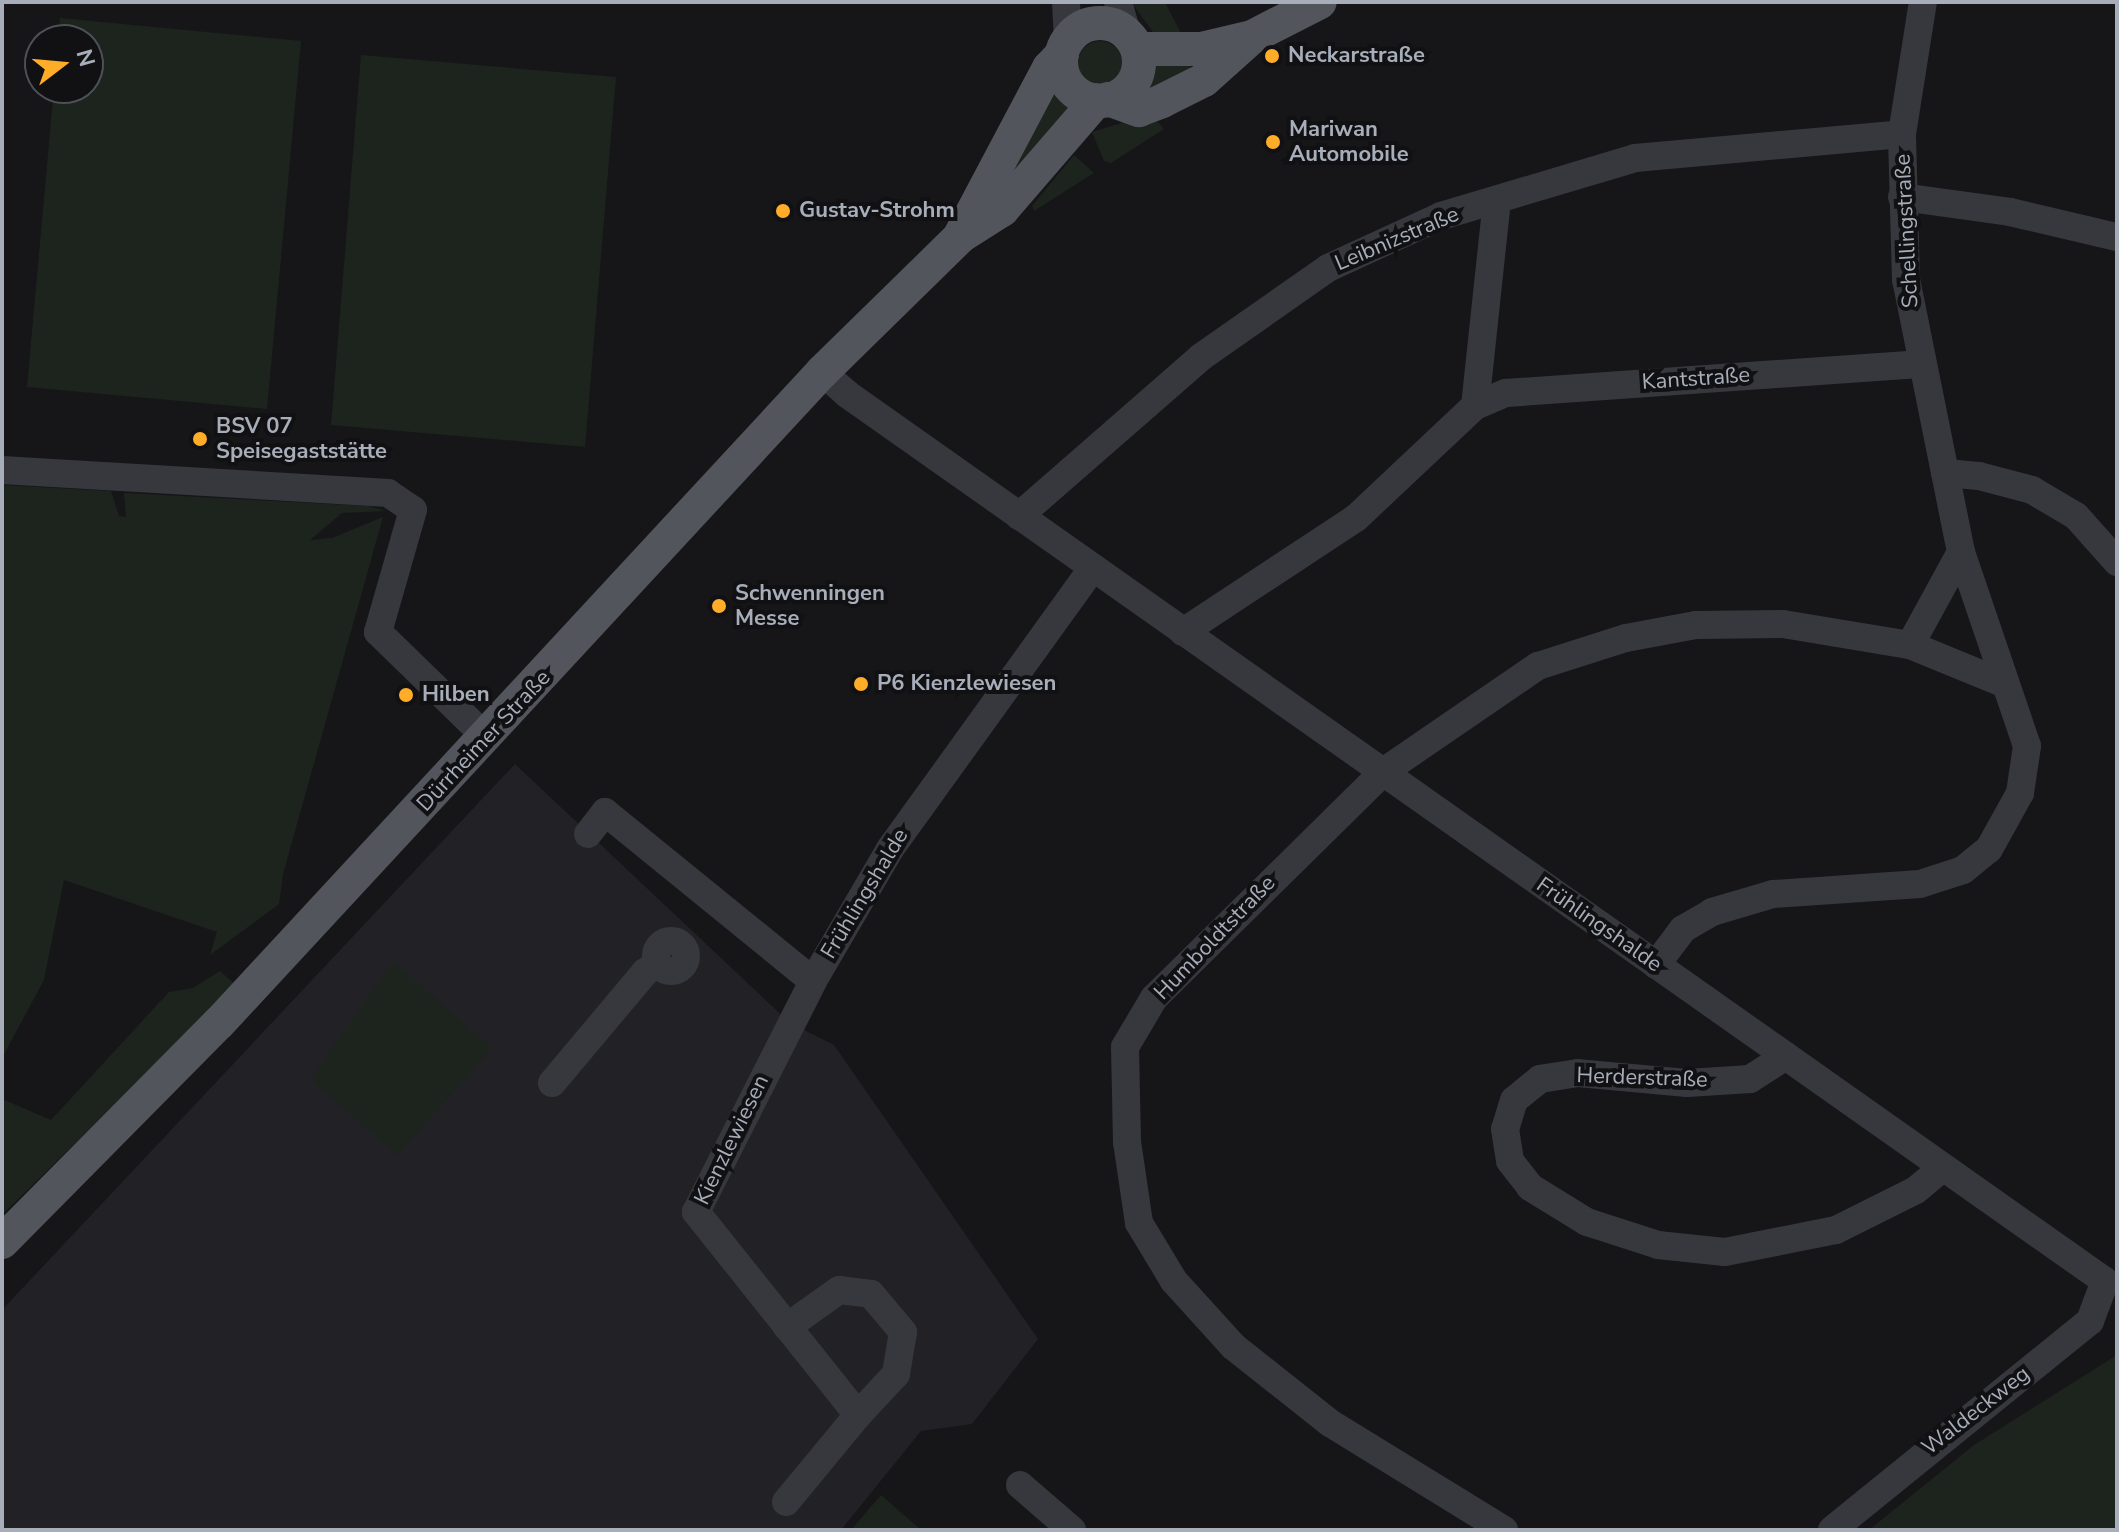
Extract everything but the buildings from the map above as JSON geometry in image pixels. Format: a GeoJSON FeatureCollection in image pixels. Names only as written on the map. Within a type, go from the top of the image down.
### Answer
{"type":"FeatureCollection","features":[{"type":"Feature","properties":{"kind":"main road"},"geometry":{"type":"LineString","coordinates":[[1252,37],[1204,80],[1139,110],[1103,100],[1068,84],[1065,47],[1097,23],[1127,28],[1201,49],[1252,37],[1320,2]]}},
{"type":"Feature","properties":{"kind":"main road"},"geometry":{"type":"LineString","coordinates":[[1103,100],[1133,81],[1127,28]]}},
{"type":"Feature","properties":{"kind":"main road","name":"Dürrheimer Straße"},"geometry":{"type":"LineString","coordinates":[[961,236],[1049,68],[1065,47]]}},
{"type":"Feature","properties":{"kind":"main road","name":"Dürrheimer Straße"},"geometry":{"type":"LineString","coordinates":[[2,1242],[219,1023],[487,738],[822,372],[961,236],[1002,210],[1103,100]]}},
{"type":"Feature","properties":{"kind":"street"},"geometry":{"type":"LineString","coordinates":[[1065,47],[1066,2]]}},
{"type":"Feature","properties":{"kind":"street","name":"Schellingstraße"},"geometry":{"type":"LineString","coordinates":[[1656,965],[1683,929],[1712,912],[1773,894],[1920,884],[1963,870],[1989,849],[2020,793],[2027,746],[1961,552],[1919,364],[1906,280],[1902,134],[1923,2]]}},
{"type":"Feature","properties":{"kind":"street","name":"Leibnizstraße"},"geometry":{"type":"LineString","coordinates":[[1019,516],[1201,357],[1328,268],[1441,216],[1635,158],[1902,134]]}},
{"type":"Feature","properties":{"kind":"street"},"geometry":{"type":"LineString","coordinates":[[1902,197],[2010,212],[2117,237]]}},
{"type":"Feature","properties":{"kind":"street"},"geometry":{"type":"LineString","coordinates":[[1475,406],[1497,200]]}},
{"type":"Feature","properties":{"kind":"street","name":"Kantstraße"},"geometry":{"type":"LineString","coordinates":[[1183,632],[1356,518],[1475,406],[1506,393],[1919,364]]}},
{"type":"Feature","properties":{"kind":"street","name":"Frühlingshalde"},"geometry":{"type":"LineString","coordinates":[[822,372],[1019,516],[2105,1281]]}},
{"type":"Feature","properties":{"kind":"street"},"geometry":{"type":"LineString","coordinates":[[2,470],[388,493],[413,510],[378,632],[487,738]]}},
{"type":"Feature","properties":{"kind":"street"},"geometry":{"type":"LineString","coordinates":[[1945,473],[1979,476],[2032,490],[2076,516],[2117,562]]}},
{"type":"Feature","properties":{"kind":"street"},"geometry":{"type":"LineString","coordinates":[[1961,552],[1910,645],[2005,684]]}},
{"type":"Feature","properties":{"kind":"street","name":"Frühlingshalde"},"geometry":{"type":"LineString","coordinates":[[588,834],[605,812],[813,981],[891,847],[1093,568]]}},
{"type":"Feature","properties":{"kind":"street","name":"Humboldtstraße"},"geometry":{"type":"LineString","coordinates":[[1504,1530],[1330,1423],[1233,1346],[1174,1281],[1139,1223],[1127,1142],[1125,1047],[1154,998],[1383,772],[1538,666],[1626,638],[1696,625],[1783,624],[1910,645]]}},
{"type":"Feature","properties":{"kind":"street"},"geometry":{"type":"LineString","coordinates":[[552,1083],[645,972],[658,964]]}},
{"type":"Feature","properties":{"kind":"street","name":"Kienzlewiesen"},"geometry":{"type":"LineString","coordinates":[[813,981],[696,1212],[858,1415]]}},
{"type":"Feature","properties":{"kind":"street","name":"Herderstraße"},"geometry":{"type":"LineString","coordinates":[[1786,1056],[1750,1079],[1687,1083],[1578,1073],[1540,1079],[1514,1100],[1505,1129],[1510,1161],[1530,1187],[1587,1222],[1658,1245],[1725,1252],[1836,1230],[1916,1190],[1943,1167]]}},
{"type":"Feature","properties":{"kind":"street","name":"Waldeckweg"},"geometry":{"type":"LineString","coordinates":[[1832,1530],[2090,1321],[2105,1281]]}},
{"type":"Feature","properties":{"kind":"street"},"geometry":{"type":"LineString","coordinates":[[786,1502],[896,1374],[903,1332],[871,1294],[839,1290],[787,1327]]}},
{"type":"Feature","properties":{"kind":"street"},"geometry":{"type":"LineString","coordinates":[[1020,1485],[1072,1530]]}},
{"type":"Feature","properties":{"kind":"shaded area"},"geometry":{"type":"Polygon","coordinates":[[[1131,2],[1165,2],[1187,45],[1153,32],[1131,2]]]}},
{"type":"Feature","properties":{"kind":"shaded area"},"geometry":{"type":"Polygon","coordinates":[[[60,18],[301,41],[267,409],[27,387],[53,104],[104,104],[104,24],[59,24],[60,18]]]}},
{"type":"Feature","properties":{"kind":"shaded area"},"geometry":{"type":"Polygon","coordinates":[[[1100,41],[1115,48],[1122,63],[1115,78],[1100,85],[1085,78],[1078,63],[1085,48],[1100,41]]]}},
{"type":"Feature","properties":{"kind":"shaded area"},"geometry":{"type":"Polygon","coordinates":[[[361,55],[616,77],[585,447],[331,425],[361,55]]]}},
{"type":"Feature","properties":{"kind":"shaded area"},"geometry":{"type":"Polygon","coordinates":[[[1155,65],[1190,65],[1190,74],[1140,100],[1155,65]]]}},
{"type":"Feature","properties":{"kind":"shaded area"},"geometry":{"type":"Polygon","coordinates":[[[1056,86],[1076,108],[995,200],[1056,86]]]}},
{"type":"Feature","properties":{"kind":"shaded area"},"geometry":{"type":"Polygon","coordinates":[[[1151,114],[1164,129],[1111,163],[1104,161],[1092,132],[1151,114]]]}},
{"type":"Feature","properties":{"kind":"shaded area"},"geometry":{"type":"Polygon","coordinates":[[[1074,155],[1094,173],[1034,211],[1032,206],[1074,155]]]}},
{"type":"Feature","properties":{"kind":"shaded area"},"geometry":{"type":"Polygon","coordinates":[[[2,485],[111,491],[119,516],[126,517],[124,493],[368,506],[386,511],[342,513],[310,540],[332,538],[383,517],[283,874],[279,904],[210,955],[217,932],[64,880],[44,980],[2,1058],[2,485]]]}},
{"type":"Feature","properties":{"kind":"shaded area"},"geometry":{"type":"Polygon","coordinates":[[[515,764],[790,1023],[834,1045],[1038,1339],[972,1424],[921,1431],[841,1530],[2,1530],[2,1310],[515,764]]]}},
{"type":"Feature","properties":{"kind":"shaded area"},"geometry":{"type":"Polygon","coordinates":[[[393,962],[492,1048],[397,1155],[315,1083],[313,1076],[393,962]]]}},
{"type":"Feature","properties":{"kind":"shaded area"},"geometry":{"type":"Polygon","coordinates":[[[220,971],[236,985],[2,1215],[2,1099],[51,1120],[169,992],[193,988],[220,971]]]}},
{"type":"Feature","properties":{"kind":"shaded area"},"geometry":{"type":"Polygon","coordinates":[[[2117,1355],[2117,1530],[1869,1530],[1974,1445],[2117,1355]]]}},
{"type":"Feature","properties":{"kind":"shaded area"},"geometry":{"type":"Polygon","coordinates":[[[881,1495],[921,1530],[851,1530],[881,1495]]]}},
{"type":"Feature","properties":{"kind":"place","name":"Neckarstraße"},"geometry":{"type":"Point","coordinates":[1272,56]}},
{"type":"Feature","properties":{"kind":"place","name":"Mariwan Automobile"},"geometry":{"type":"Point","coordinates":[1273,142]}},
{"type":"Feature","properties":{"kind":"place","name":"Gustav-Strohm"},"geometry":{"type":"Point","coordinates":[783,211]}},
{"type":"Feature","properties":{"kind":"place","name":"BSV 07 Speisegaststätte"},"geometry":{"type":"Point","coordinates":[200,439]}},
{"type":"Feature","properties":{"kind":"place","name":"Schwenningen Messe"},"geometry":{"type":"Point","coordinates":[719,606]}},
{"type":"Feature","properties":{"kind":"place","name":"P6 Kienzlewiesen"},"geometry":{"type":"Point","coordinates":[861,684]}},
{"type":"Feature","properties":{"kind":"place","name":"Hilben"},"geometry":{"type":"Point","coordinates":[406,695]}}]}
